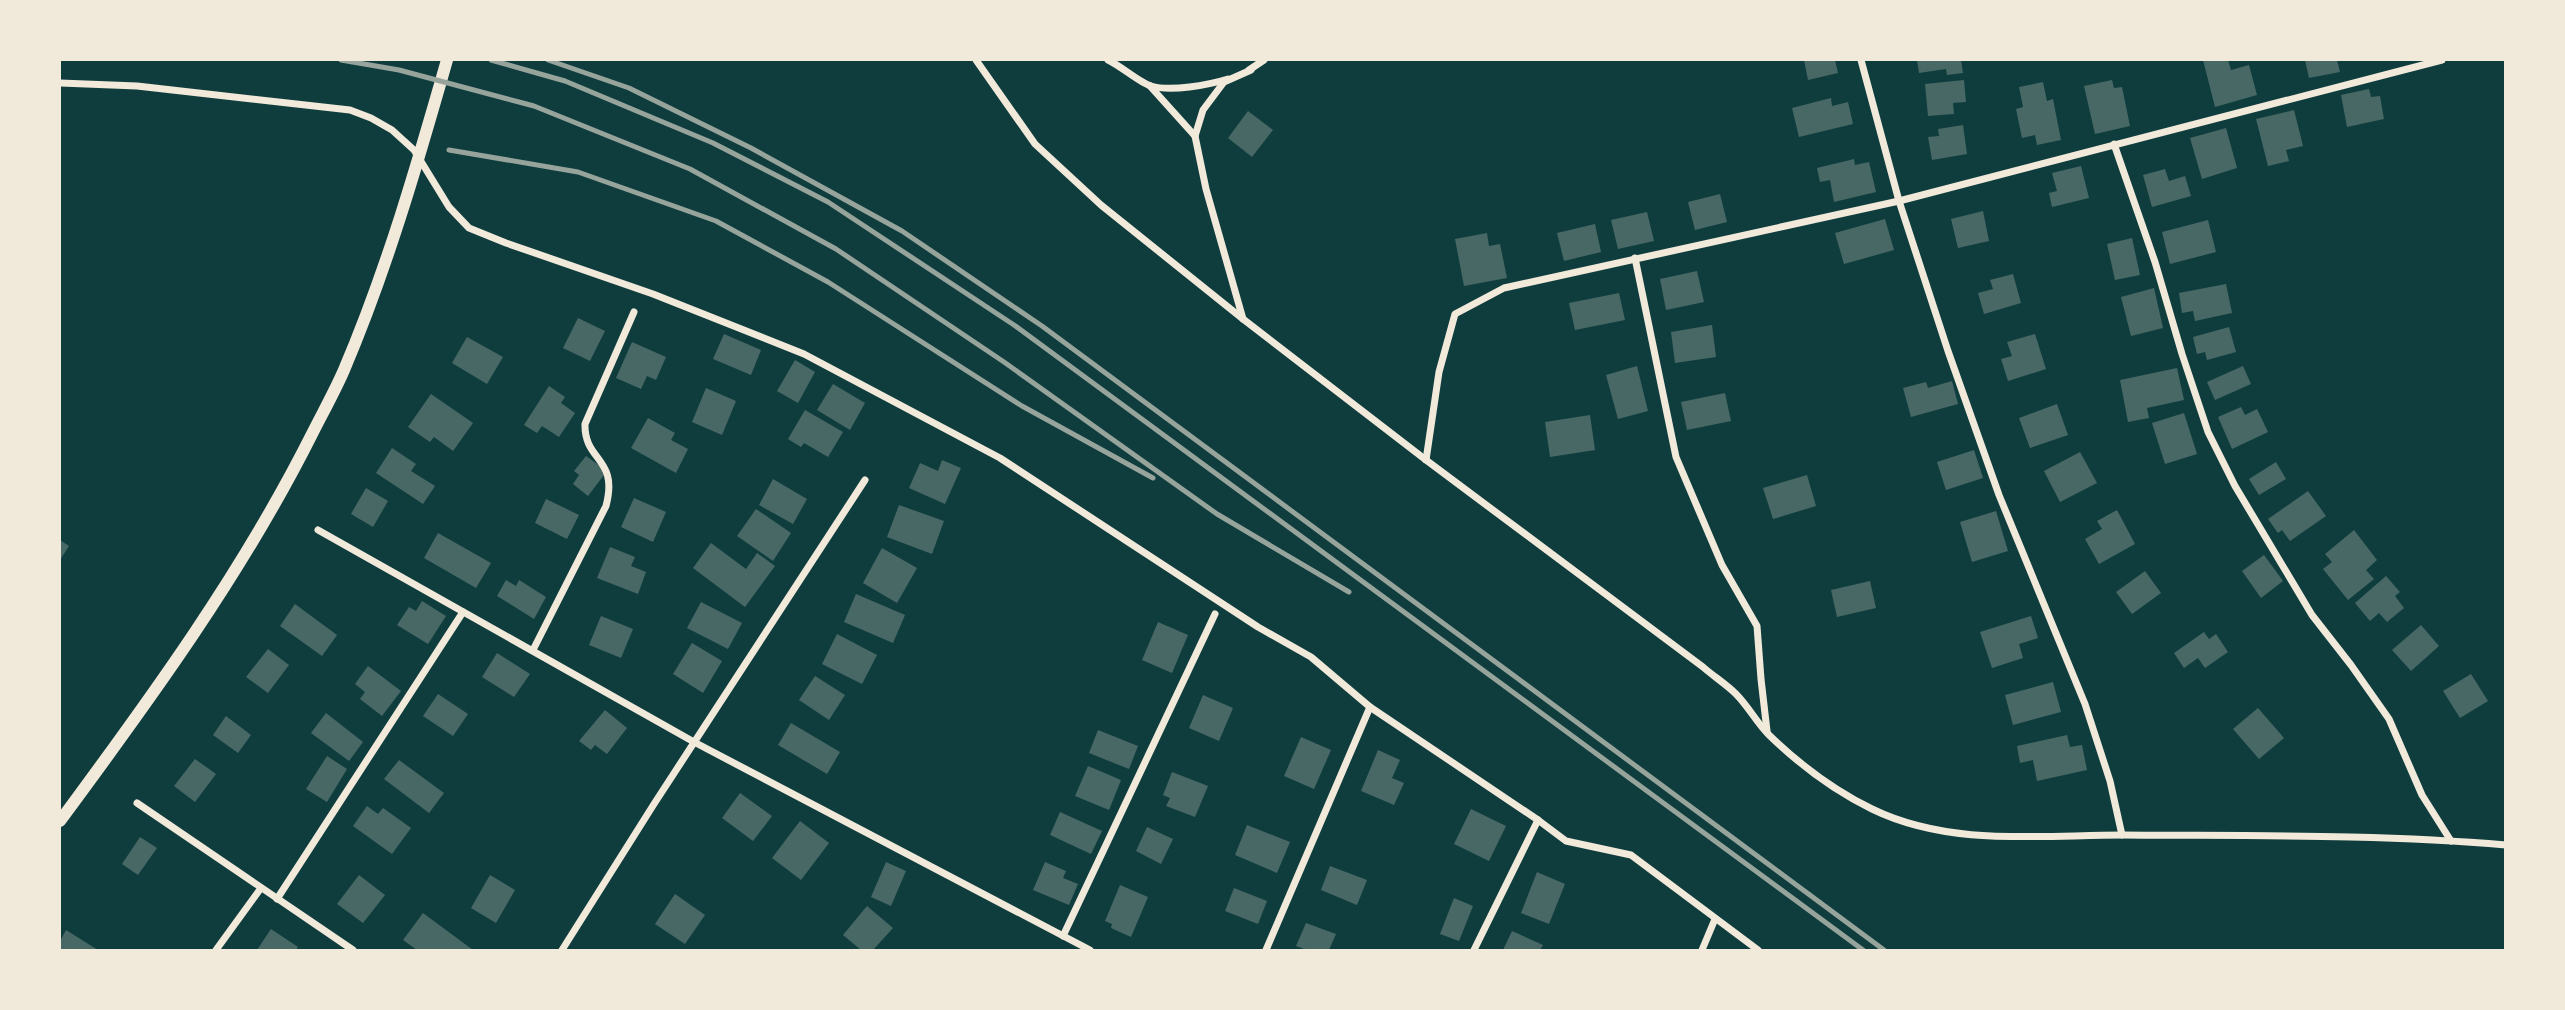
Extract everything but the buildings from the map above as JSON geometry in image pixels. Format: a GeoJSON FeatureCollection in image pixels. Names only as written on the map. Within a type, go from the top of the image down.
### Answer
{"type":"FeatureCollection","features":[{"type":"Feature","properties":{"kind":"street"},"geometry":{"type":"LineString","coordinates":[[60,821],[244,558],[308,443],[343,373],[376,291],[407,202],[447,60]]}},
{"type":"Feature","properties":{"kind":"street"},"geometry":{"type":"LineString","coordinates":[[976,60],[1035,144],[1067,176],[1243,319],[1703,667],[1736,694],[1768,733],[1823,782],[1874,810],[1922,828],[1988,836],[2122,835],[2452,841],[2505,845]]}},
{"type":"Feature","properties":{"kind":"street"},"geometry":{"type":"LineString","coordinates":[[1108,60],[1122,66],[1150,86],[1195,136]]}},
{"type":"Feature","properties":{"kind":"street"},"geometry":{"type":"LineString","coordinates":[[1243,319],[1206,188],[1195,136],[1203,110],[1224,82],[1251,70],[1264,60]]}},
{"type":"Feature","properties":{"kind":"street"},"geometry":{"type":"LineString","coordinates":[[1861,60],[1899,201],[1948,351],[1999,495],[2085,704],[2110,781],[2122,835]]}},
{"type":"Feature","properties":{"kind":"street"},"geometry":{"type":"LineString","coordinates":[[1426,460],[1439,372],[1455,314],[1504,288],[1899,201],[2442,60]]}},
{"type":"Feature","properties":{"kind":"street"},"geometry":{"type":"LineString","coordinates":[[1150,86],[1189,88],[1225,80],[1251,70]]}},
{"type":"Feature","properties":{"kind":"street"},"geometry":{"type":"LineString","coordinates":[[60,83],[137,86],[350,110],[371,118],[392,130],[414,150],[449,207],[470,228],[653,294],[804,354],[1000,458],[1258,627],[1311,657],[1370,707],[1566,841],[1631,855],[1758,950]]}},
{"type":"Feature","properties":{"kind":"street"},"geometry":{"type":"LineString","coordinates":[[2114,144],[2155,262],[2182,354],[2214,442],[2253,518],[2312,615],[2389,719],[2422,795],[2452,841]]}},
{"type":"Feature","properties":{"kind":"street"},"geometry":{"type":"LineString","coordinates":[[1635,258],[1676,457],[1722,565],[1757,626],[1760,679],[1768,733]]}},
{"type":"Feature","properties":{"kind":"street"},"geometry":{"type":"LineString","coordinates":[[533,650],[606,506],[611,489],[608,475],[602,461],[585,438],[585,424],[634,312]]}},
{"type":"Feature","properties":{"kind":"street"},"geometry":{"type":"LineString","coordinates":[[562,950],[865,480]]}},
{"type":"Feature","properties":{"kind":"street"},"geometry":{"type":"LineString","coordinates":[[318,530],[695,742],[1090,950]]}},
{"type":"Feature","properties":{"kind":"street"},"geometry":{"type":"LineString","coordinates":[[277,899],[463,612]]}},
{"type":"Feature","properties":{"kind":"street"},"geometry":{"type":"LineString","coordinates":[[1063,936],[1215,614]]}},
{"type":"Feature","properties":{"kind":"street"},"geometry":{"type":"LineString","coordinates":[[1266,950],[1370,707]]}},
{"type":"Feature","properties":{"kind":"street"},"geometry":{"type":"LineString","coordinates":[[137,803],[353,950]]}},
{"type":"Feature","properties":{"kind":"street"},"geometry":{"type":"LineString","coordinates":[[1474,950],[1538,820]]}},
{"type":"Feature","properties":{"kind":"street"},"geometry":{"type":"LineString","coordinates":[[216,950],[261,888]]}},
{"type":"Feature","properties":{"kind":"street"},"geometry":{"type":"LineString","coordinates":[[1702,950],[1715,919]]}},
{"type":"Feature","properties":{"kind":"railway"},"geometry":{"type":"LineString","coordinates":[[341,60],[399,70],[534,106],[690,169],[836,249],[1004,362],[1217,514],[1349,592]]}},
{"type":"Feature","properties":{"kind":"railway"},"geometry":{"type":"LineString","coordinates":[[491,60],[565,81],[713,143],[828,202],[1014,325],[1863,950]]}},
{"type":"Feature","properties":{"kind":"railway"},"geometry":{"type":"LineString","coordinates":[[548,60],[629,88],[751,148],[902,231],[1042,326],[1884,950]]}},
{"type":"Feature","properties":{"kind":"railway"},"geometry":{"type":"LineString","coordinates":[[449,150],[578,172],[716,221],[828,282],[1022,406],[1153,478]]}}]}
